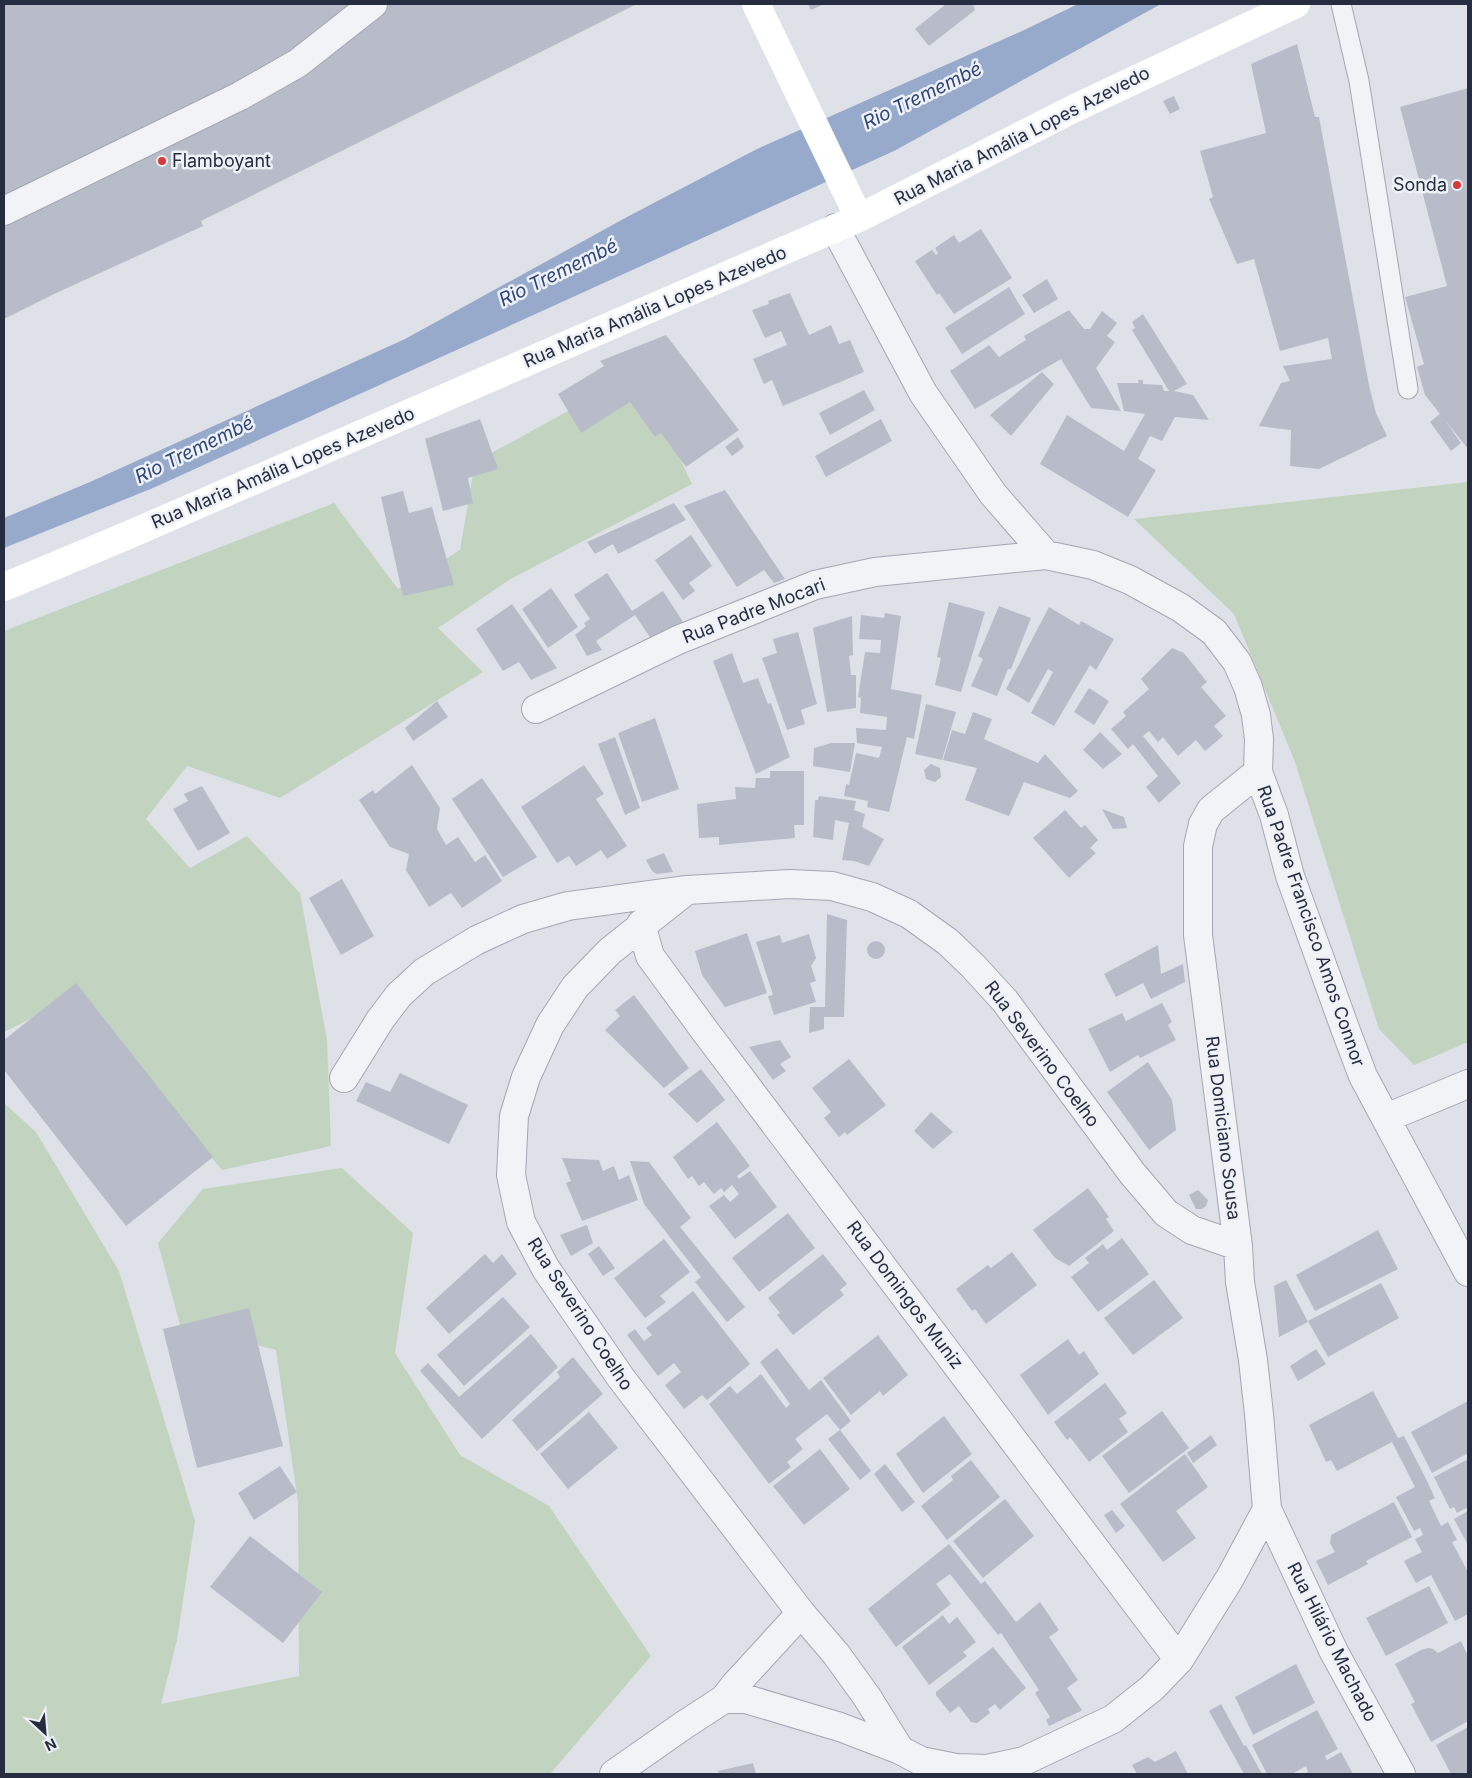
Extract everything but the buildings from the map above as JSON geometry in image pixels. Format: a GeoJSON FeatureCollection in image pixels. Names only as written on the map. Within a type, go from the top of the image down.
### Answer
{"type":"FeatureCollection","features":[{"type":"Feature","properties":{"kind":"main road"},"geometry":{"type":"LineString","coordinates":[[756,4],[834,164],[847,223]]}},
{"type":"Feature","properties":{"kind":"main road","name":"Rua Maria Amália Lopes Azevedo"},"geometry":{"type":"LineString","coordinates":[[4,587],[119,539],[847,223],[1073,109],[1296,4]]}},
{"type":"Feature","properties":{"kind":"street"},"geometry":{"type":"LineString","coordinates":[[4,211],[240,96],[298,63],[373,4]]}},
{"type":"Feature","properties":{"kind":"street"},"geometry":{"type":"LineString","coordinates":[[847,223],[923,393],[993,494],[1046,555]]}},
{"type":"Feature","properties":{"kind":"street","name":"Rua Padre Mocari"},"geometry":{"type":"LineString","coordinates":[[536,709],[678,640],[815,585],[875,572],[1046,555]]}},
{"type":"Feature","properties":{"kind":"street","name":"Rua Padre Francisco Amos Connor"},"geometry":{"type":"LineString","coordinates":[[1046,555],[1093,566],[1130,580],[1182,608],[1214,632],[1237,662],[1248,687],[1256,715],[1259,739],[1258,772],[1274,815],[1290,876],[1363,1076],[1468,1272]]}},
{"type":"Feature","properties":{"kind":"street","name":"Rua Domiciano Sousa"},"geometry":{"type":"LineString","coordinates":[[1258,772],[1211,810],[1203,824],[1198,846],[1198,936],[1238,1246],[1240,1282],[1254,1360],[1267,1509]]}},
{"type":"Feature","properties":{"kind":"street","name":"Rua Severino Coelho"},"geometry":{"type":"LineString","coordinates":[[900,1750],[842,1661],[801,1613],[621,1378],[546,1269],[521,1222],[511,1175],[514,1116],[526,1077],[550,1025],[576,987],[610,951],[687,890],[790,884],[832,886],[872,897],[908,914],[948,942],[1005,1001],[1132,1173],[1166,1213],[1192,1230],[1238,1246]]}},
{"type":"Feature","properties":{"kind":"street"},"geometry":{"type":"LineString","coordinates":[[344,1078],[380,1020],[400,995],[424,972],[477,940],[523,919],[568,906],[687,890]]}},
{"type":"Feature","properties":{"kind":"street","name":"Rua Domingos Muniz"},"geometry":{"type":"LineString","coordinates":[[642,924],[650,956],[1179,1660]]}},
{"type":"Feature","properties":{"kind":"street"},"geometry":{"type":"LineString","coordinates":[[1386,1118],[1468,1084]]}},
{"type":"Feature","properties":{"kind":"street"},"geometry":{"type":"LineString","coordinates":[[724,1700],[746,1699],[785,1709],[840,1727],[900,1750],[921,1761],[956,1768],[987,1769],[1024,1760],[1114,1719],[1152,1688],[1179,1660],[1230,1578],[1267,1509]]}},
{"type":"Feature","properties":{"kind":"street","name":"Rua Hilário Machado"},"geometry":{"type":"LineString","coordinates":[[1267,1509],[1334,1652],[1401,1774]]}},
{"type":"Feature","properties":{"kind":"street"},"geometry":{"type":"LineString","coordinates":[[614,1774],[684,1725],[724,1700],[735,1685],[801,1613]]}},
{"type":"Feature","properties":{"kind":"lane"},"geometry":{"type":"LineString","coordinates":[[1340,4],[1358,81],[1408,389]]}},
{"type":"Feature","properties":{"kind":"green space"},"geometry":{"type":"Polygon","coordinates":[[[639,372],[692,484],[509,580],[438,628],[483,672],[280,798],[187,766],[146,819],[190,868],[247,836],[300,893],[327,1040],[331,1146],[222,1170],[77,996],[4,1032],[4,631],[334,503],[398,589],[460,550],[475,462],[639,372]]]}},
{"type":"Feature","properties":{"kind":"green space"},"geometry":{"type":"Polygon","coordinates":[[[1468,482],[1468,1042],[1414,1065],[1379,1029],[1295,762],[1234,614],[1134,519],[1468,482]]]}},
{"type":"Feature","properties":{"kind":"green space"},"geometry":{"type":"Polygon","coordinates":[[[4,1103],[36,1132],[119,1271],[195,1521],[177,1640],[161,1704],[299,1676],[298,1502],[276,1350],[180,1325],[158,1243],[203,1189],[342,1168],[413,1233],[395,1353],[460,1455],[549,1506],[651,1656],[550,1774],[4,1774],[4,1103]]]}},
{"type":"Feature","properties":{"kind":"water","name":"Rio Tremembé"},"geometry":{"type":"Polygon","coordinates":[[[1078,4],[1161,4],[894,151],[153,488],[4,548],[4,518],[90,482],[405,339],[627,217],[757,149],[1022,31],[1078,4]]]}},
{"type":"Feature","properties":{"kind":"place","name":"Flamboyant"},"geometry":{"type":"Point","coordinates":[162,161]}},
{"type":"Feature","properties":{"kind":"place","name":"Sonda"},"geometry":{"type":"Point","coordinates":[1457,185]}}]}
